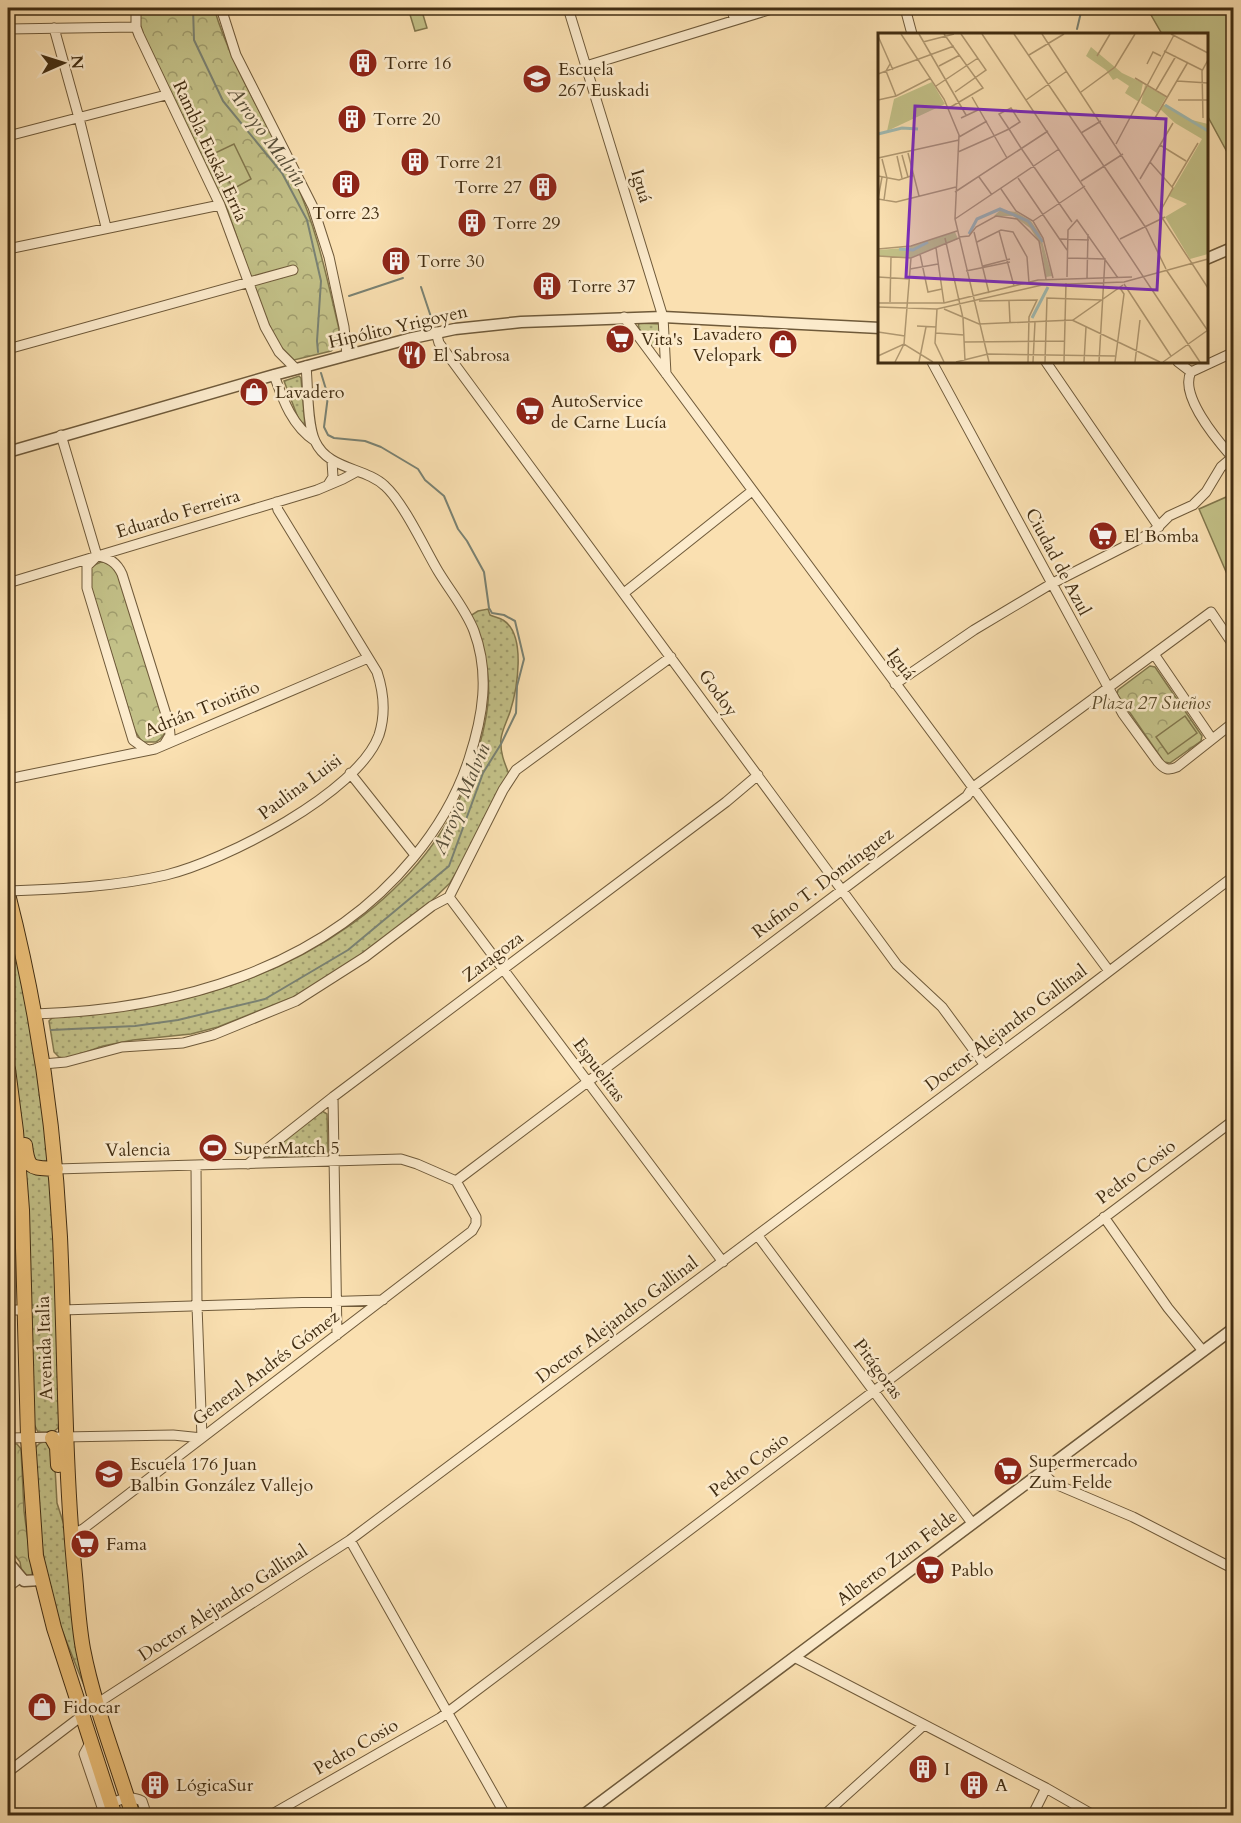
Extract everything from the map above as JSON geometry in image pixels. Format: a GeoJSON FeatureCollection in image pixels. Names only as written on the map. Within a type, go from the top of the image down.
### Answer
{"type":"FeatureCollection","features":[{"type":"Feature","properties":{"kind":"main road","name":"Avenida Italia"},"geometry":{"type":"LineString","coordinates":[[8,892],[35,1014],[56,1169],[62,1310],[59,1437],[70,1515],[79,1624],[87,1670],[133,1815]]}},
{"type":"Feature","properties":{"kind":"main road","name":"Avenida Italia"},"geometry":{"type":"LineString","coordinates":[[8,1069],[25,1310],[28,1438],[34,1531],[41,1580],[54,1628],[92,1741],[110,1811]]}},
{"type":"Feature","properties":{"kind":"main road"},"geometry":{"type":"LineString","coordinates":[[12,1104],[22,1122],[27,1161],[38,1168],[56,1169]]}},
{"type":"Feature","properties":{"kind":"main road"},"geometry":{"type":"LineString","coordinates":[[54,1628],[66,1647],[86,1699],[89,1703],[97,1704]]}},
{"type":"Feature","properties":{"kind":"main road"},"geometry":{"type":"LineString","coordinates":[[82,1715],[94,1720],[106,1759],[121,1779]]}},
{"type":"Feature","properties":{"kind":"street","name":"Rambla Euskal Erría"},"geometry":{"type":"LineString","coordinates":[[136,8],[136,27],[166,95],[220,205],[274,344],[301,368]]}},
{"type":"Feature","properties":{"kind":"street"},"geometry":{"type":"LineString","coordinates":[[220,8],[236,55],[313,207],[329,257],[344,327],[347,355]]}},
{"type":"Feature","properties":{"kind":"street","name":"Iguá"},"geometry":{"type":"LineString","coordinates":[[568,8],[663,317],[664,360],[667,376]]}},
{"type":"Feature","properties":{"kind":"street"},"geometry":{"type":"LineString","coordinates":[[732,8],[735,20]]}},
{"type":"Feature","properties":{"kind":"street"},"geometry":{"type":"LineString","coordinates":[[586,66],[776,8]]}},
{"type":"Feature","properties":{"kind":"street"},"geometry":{"type":"LineString","coordinates":[[905,8],[912,33]]}},
{"type":"Feature","properties":{"kind":"street"},"geometry":{"type":"LineString","coordinates":[[8,29],[136,27]]}},
{"type":"Feature","properties":{"kind":"street"},"geometry":{"type":"LineString","coordinates":[[54,28],[106,227]]}},
{"type":"Feature","properties":{"kind":"street"},"geometry":{"type":"LineString","coordinates":[[8,136],[166,95]]}},
{"type":"Feature","properties":{"kind":"street"},"geometry":{"type":"LineString","coordinates":[[8,249],[220,205]]}},
{"type":"Feature","properties":{"kind":"street"},"geometry":{"type":"LineString","coordinates":[[1208,258],[1233,247]]}},
{"type":"Feature","properties":{"kind":"street"},"geometry":{"type":"LineString","coordinates":[[8,349],[292,270]]}},
{"type":"Feature","properties":{"kind":"street","name":"Hipólito Yrigoyen"},"geometry":{"type":"LineString","coordinates":[[8,452],[274,375],[436,332],[521,322],[624,317],[878,328]]}},
{"type":"Feature","properties":{"kind":"street","name":"Iguá"},"geometry":{"type":"LineString","coordinates":[[624,317],[1109,971]]}},
{"type":"Feature","properties":{"kind":"street","name":"Godoy"},"geometry":{"type":"LineString","coordinates":[[436,332],[439,343],[897,965],[942,1007],[984,1064]]}},
{"type":"Feature","properties":{"kind":"street"},"geometry":{"type":"LineString","coordinates":[[649,351],[656,351],[665,346]]}},
{"type":"Feature","properties":{"kind":"street"},"geometry":{"type":"LineString","coordinates":[[895,684],[974,630],[1051,584],[1153,532],[1169,516],[1185,510],[1200,499],[1221,467],[1233,457],[1210,430],[1187,384],[1191,372],[1233,352]]}},
{"type":"Feature","properties":{"kind":"street","name":"Ciudad de Azul"},"geometry":{"type":"LineString","coordinates":[[933,363],[1123,714],[1151,753],[1167,770],[1177,767],[1212,739]]}},
{"type":"Feature","properties":{"kind":"street"},"geometry":{"type":"LineString","coordinates":[[1047,363],[1159,527]]}},
{"type":"Feature","properties":{"kind":"street"},"geometry":{"type":"LineString","coordinates":[[1179,363],[1191,372]]}},
{"type":"Feature","properties":{"kind":"street"},"geometry":{"type":"LineString","coordinates":[[301,368],[315,441]]}},
{"type":"Feature","properties":{"kind":"street"},"geometry":{"type":"LineString","coordinates":[[35,1014],[120,1006],[164,999],[223,983],[272,965],[318,940],[357,913],[387,887],[428,841],[461,783],[482,713],[484,673],[474,630],[394,496],[385,486],[332,461],[315,441],[299,428],[283,401],[274,375]]}},
{"type":"Feature","properties":{"kind":"street"},"geometry":{"type":"LineString","coordinates":[[61,435],[97,556]]}},
{"type":"Feature","properties":{"kind":"street"},"geometry":{"type":"LineString","coordinates":[[328,485],[333,477],[332,461]]}},
{"type":"Feature","properties":{"kind":"street","name":"Eduardo Ferreira"},"geometry":{"type":"LineString","coordinates":[[8,583],[276,502],[328,485],[356,472]]}},
{"type":"Feature","properties":{"kind":"street"},"geometry":{"type":"LineString","coordinates":[[624,593],[752,491]]}},
{"type":"Feature","properties":{"kind":"street","name":"Paulina Luisi"},"geometry":{"type":"LineString","coordinates":[[8,892],[89,888],[143,880],[191,868],[247,843],[304,810],[350,773],[373,746],[382,720],[383,696],[377,672],[278,510],[276,502]]}},
{"type":"Feature","properties":{"kind":"street"},"geometry":{"type":"LineString","coordinates":[[97,556],[115,562],[122,574],[169,724],[170,735],[164,745]]}},
{"type":"Feature","properties":{"kind":"street"},"geometry":{"type":"LineString","coordinates":[[97,556],[87,566],[87,588],[133,740],[147,750]]}},
{"type":"Feature","properties":{"kind":"street","name":"Rufino T. Domínguez"},"geometry":{"type":"LineString","coordinates":[[456,1181],[967,796],[972,789],[1211,612],[1233,646]]}},
{"type":"Feature","properties":{"kind":"street"},"geometry":{"type":"LineString","coordinates":[[1154,654],[1212,739],[1233,722]]}},
{"type":"Feature","properties":{"kind":"street"},"geometry":{"type":"LineString","coordinates":[[43,1064],[66,1062],[122,1047],[183,1043],[213,1035],[296,1001],[365,957],[432,906],[449,897],[503,790],[516,770],[671,657]]}},
{"type":"Feature","properties":{"kind":"street","name":"Adrián Troitiño"},"geometry":{"type":"LineString","coordinates":[[8,779],[164,745],[368,658]]}},
{"type":"Feature","properties":{"kind":"street"},"geometry":{"type":"LineString","coordinates":[[350,773],[415,855]]}},
{"type":"Feature","properties":{"kind":"street","name":"Zaragoza"},"geometry":{"type":"LineString","coordinates":[[248,1164],[726,802],[758,775]]}},
{"type":"Feature","properties":{"kind":"street","name":"Doctor Alejandro Gallinal"},"geometry":{"type":"LineString","coordinates":[[8,1772],[97,1704],[350,1540],[758,1236],[1233,876]]}},
{"type":"Feature","properties":{"kind":"street","name":"Espuelitas"},"geometry":{"type":"LineString","coordinates":[[449,897],[723,1262]]}},
{"type":"Feature","properties":{"kind":"street"},"geometry":{"type":"LineString","coordinates":[[333,1098],[337,1335]]}},
{"type":"Feature","properties":{"kind":"street","name":"Pedro Cosio"},"geometry":{"type":"LineString","coordinates":[[269,1815],[447,1713],[1233,1120]]}},
{"type":"Feature","properties":{"kind":"street","name":"Valencia"},"geometry":{"type":"LineString","coordinates":[[56,1169],[401,1159],[456,1181]]}},
{"type":"Feature","properties":{"kind":"street"},"geometry":{"type":"LineString","coordinates":[[8,1438],[173,1435],[202,1437],[196,1165]]}},
{"type":"Feature","properties":{"kind":"street","name":"General Andrés Gómez"},"geometry":{"type":"LineString","coordinates":[[71,1535],[83,1529],[472,1231],[476,1224],[476,1217],[456,1181]]}},
{"type":"Feature","properties":{"kind":"street"},"geometry":{"type":"LineString","coordinates":[[1104,1217],[1162,1299],[1203,1351]]}},
{"type":"Feature","properties":{"kind":"street","name":"Pitágoras"},"geometry":{"type":"LineString","coordinates":[[758,1236],[972,1523]]}},
{"type":"Feature","properties":{"kind":"street"},"geometry":{"type":"LineString","coordinates":[[62,1310],[383,1300]]}},
{"type":"Feature","properties":{"kind":"street"},"geometry":{"type":"LineString","coordinates":[[8,1310],[25,1310]]}},
{"type":"Feature","properties":{"kind":"street","name":"Alberto Zum Felde"},"geometry":{"type":"LineString","coordinates":[[582,1815],[1233,1328]]}},
{"type":"Feature","properties":{"kind":"street"},"geometry":{"type":"LineString","coordinates":[[1041,1472],[1053,1483],[1133,1517],[1233,1569]]}},
{"type":"Feature","properties":{"kind":"street"},"geometry":{"type":"LineString","coordinates":[[350,1540],[506,1815]]}},
{"type":"Feature","properties":{"kind":"street"},"geometry":{"type":"LineString","coordinates":[[8,1562],[20,1578],[28,1582],[41,1580]]}},
{"type":"Feature","properties":{"kind":"street"},"geometry":{"type":"LineString","coordinates":[[8,1587],[20,1578]]}},
{"type":"Feature","properties":{"kind":"street"},"geometry":{"type":"LineString","coordinates":[[794,1657],[1095,1815]]}},
{"type":"Feature","properties":{"kind":"street"},"geometry":{"type":"LineString","coordinates":[[823,1815],[924,1725]]}},
{"type":"Feature","properties":{"kind":"street"},"geometry":{"type":"LineString","coordinates":[[1032,1815],[1046,1788]]}},
{"type":"Feature","properties":{"kind":"street"},"geometry":{"type":"LineString","coordinates":[[127,1797],[135,1797],[142,1801],[147,1815]]}},
{"type":"Feature","properties":{"kind":"street","name":"Avenida Italia"},"geometry":{"type":"LineString","coordinates":[[110,1811],[127,1797]]}},
{"type":"Feature","properties":{"kind":"green space"},"geometry":{"type":"Polygon","coordinates":[[[140,8],[214,8],[230,52],[303,199],[321,254],[339,329],[340,342],[331,351],[294,360],[280,346],[264,315],[227,209],[142,32],[139,20],[140,8]]]}},
{"type":"Feature","properties":{"kind":"green space"},"geometry":{"type":"Polygon","coordinates":[[[408,8],[421,8],[427,28],[415,31],[408,8]]]}},
{"type":"Feature","properties":{"kind":"green space"},"geometry":{"type":"Polygon","coordinates":[[[1147,8],[1233,8],[1233,163],[1208,117],[1208,33],[1161,33],[1147,8]]]}},
{"type":"Feature","properties":{"kind":"green space"},"geometry":{"type":"Polygon","coordinates":[[[234,144],[251,179],[233,189],[215,153],[234,144]]]}},
{"type":"Feature","properties":{"kind":"green space"},"geometry":{"type":"Polygon","coordinates":[[[639,323],[659,324],[661,344],[659,346],[652,347],[638,327],[639,323]]]}},
{"type":"Feature","properties":{"kind":"green space"},"geometry":{"type":"Polygon","coordinates":[[[299,376],[305,426],[300,423],[284,381],[299,376]]]}},
{"type":"Feature","properties":{"kind":"green space"},"geometry":{"type":"Polygon","coordinates":[[[1233,494],[1234,579],[1230,581],[1199,509],[1233,494]]]}},
{"type":"Feature","properties":{"kind":"green space"},"geometry":{"type":"Polygon","coordinates":[[[101,562],[117,567],[164,720],[164,732],[156,742],[142,742],[135,731],[88,577],[92,566],[101,562]]]}},
{"type":"Feature","properties":{"kind":"green space"},"geometry":{"type":"Polygon","coordinates":[[[488,609],[490,615],[503,620],[510,627],[518,650],[515,690],[501,739],[502,753],[509,774],[450,883],[422,910],[382,941],[318,984],[293,997],[218,1027],[191,1034],[133,1040],[103,1046],[66,1059],[59,1057],[54,1052],[49,1021],[52,1018],[140,1007],[217,990],[309,951],[352,924],[390,893],[423,856],[451,815],[472,769],[484,728],[489,692],[485,655],[470,616],[488,609]]]}},
{"type":"Feature","properties":{"kind":"green space","name":"Plaza 27 Sueños"},"geometry":{"type":"Polygon","coordinates":[[[1150,666],[1155,667],[1202,736],[1201,741],[1170,763],[1164,762],[1117,694],[1118,690],[1150,666]]]}},
{"type":"Feature","properties":{"kind":"green space"},"geometry":{"type":"Polygon","coordinates":[[[1185,716],[1197,733],[1168,754],[1156,737],[1185,716]]]}},
{"type":"Feature","properties":{"kind":"green space"},"geometry":{"type":"Polygon","coordinates":[[[8,919],[33,1041],[48,1154],[55,1270],[59,1424],[53,1432],[38,1432],[34,1424],[14,1077],[8,1038],[8,919]]]}},
{"type":"Feature","properties":{"kind":"green space"},"geometry":{"type":"Polygon","coordinates":[[[322,1111],[327,1114],[328,1152],[325,1156],[266,1157],[265,1154],[322,1111]]]}},
{"type":"Feature","properties":{"kind":"green space"},"geometry":{"type":"Polygon","coordinates":[[[44,1442],[50,1443],[54,1450],[57,1503],[64,1525],[87,1693],[56,1615],[44,1560],[38,1513],[35,1448],[44,1442]]]}},
{"type":"Feature","properties":{"kind":"green space"},"geometry":{"type":"Polygon","coordinates":[[[8,1444],[17,1444],[21,1449],[24,1511],[32,1571],[32,1575],[27,1577],[22,1574],[20,1562],[8,1546],[8,1444]]]}},
{"type":"Feature","properties":{"kind":"waterway","name":"Arroyo Malvín"},"geometry":{"type":"LineString","coordinates":[[193,8],[194,40],[223,101],[282,173],[307,220],[321,281],[318,352]]}},
{"type":"Feature","properties":{"kind":"waterway"},"geometry":{"type":"LineString","coordinates":[[1077,29],[1082,8]]}},
{"type":"Feature","properties":{"kind":"waterway"},"geometry":{"type":"LineString","coordinates":[[349,296],[403,278]]}},
{"type":"Feature","properties":{"kind":"waterway"},"geometry":{"type":"LineString","coordinates":[[421,287],[433,323]]}},
{"type":"Feature","properties":{"kind":"waterway","name":"Arroyo Malvín"},"geometry":{"type":"LineString","coordinates":[[51,1030],[135,1026],[178,1020],[265,999],[348,950],[449,866],[483,773],[516,713],[517,686],[524,659],[515,621],[504,615],[492,613],[489,608],[484,572],[458,529],[444,496],[425,480],[418,469],[381,447],[365,441],[334,438],[328,435],[324,427],[328,396],[321,373]]}},
{"type":"Feature","properties":{"kind":"place","name":"Torre 16"},"geometry":{"type":"Point","coordinates":[363,63]}},
{"type":"Feature","properties":{"kind":"place","name":"Escuela 267 Euskadi"},"geometry":{"type":"Point","coordinates":[537,79]}},
{"type":"Feature","properties":{"kind":"place","name":"Torre 20"},"geometry":{"type":"Point","coordinates":[352,119]}},
{"type":"Feature","properties":{"kind":"place","name":"Torre 21"},"geometry":{"type":"Point","coordinates":[415,162]}},
{"type":"Feature","properties":{"kind":"place","name":"Torre 23"},"geometry":{"type":"Point","coordinates":[346,184]}},
{"type":"Feature","properties":{"kind":"place","name":"Torre 27"},"geometry":{"type":"Point","coordinates":[543,187]}},
{"type":"Feature","properties":{"kind":"place","name":"Torre 29"},"geometry":{"type":"Point","coordinates":[472,223]}},
{"type":"Feature","properties":{"kind":"place","name":"Torre 30"},"geometry":{"type":"Point","coordinates":[396,261]}},
{"type":"Feature","properties":{"kind":"place","name":"Torre 37"},"geometry":{"type":"Point","coordinates":[547,286]}},
{"type":"Feature","properties":{"kind":"place","name":"Vita's"},"geometry":{"type":"Point","coordinates":[620,339]}},
{"type":"Feature","properties":{"kind":"place","name":"Lavadero Velopark"},"geometry":{"type":"Point","coordinates":[783,344]}},
{"type":"Feature","properties":{"kind":"place","name":"El Sabrosa"},"geometry":{"type":"Point","coordinates":[412,355]}},
{"type":"Feature","properties":{"kind":"place","name":"Lavadero"},"geometry":{"type":"Point","coordinates":[254,392]}},
{"type":"Feature","properties":{"kind":"place","name":"AutoService de Carne Lucía"},"geometry":{"type":"Point","coordinates":[530,411]}},
{"type":"Feature","properties":{"kind":"place","name":"El Bomba"},"geometry":{"type":"Point","coordinates":[1103,536]}},
{"type":"Feature","properties":{"kind":"place","name":"SuperMatch 5"},"geometry":{"type":"Point","coordinates":[213,1148]}},
{"type":"Feature","properties":{"kind":"place","name":"Supermercado Zum Felde"},"geometry":{"type":"Point","coordinates":[1008,1471]}},
{"type":"Feature","properties":{"kind":"place","name":"Escuela 176 Juan Balbin González Vallejo"},"geometry":{"type":"Point","coordinates":[109,1474]}},
{"type":"Feature","properties":{"kind":"place","name":"Fama"},"geometry":{"type":"Point","coordinates":[85,1544]}},
{"type":"Feature","properties":{"kind":"place","name":"Pablo"},"geometry":{"type":"Point","coordinates":[930,1570]}},
{"type":"Feature","properties":{"kind":"place","name":"Fidocar"},"geometry":{"type":"Point","coordinates":[42,1707]}},
{"type":"Feature","properties":{"kind":"place","name":"I"},"geometry":{"type":"Point","coordinates":[923,1769]}},
{"type":"Feature","properties":{"kind":"place","name":"LógicaSur"},"geometry":{"type":"Point","coordinates":[155,1785]}},
{"type":"Feature","properties":{"kind":"place","name":"A"},"geometry":{"type":"Point","coordinates":[974,1785]}}]}
